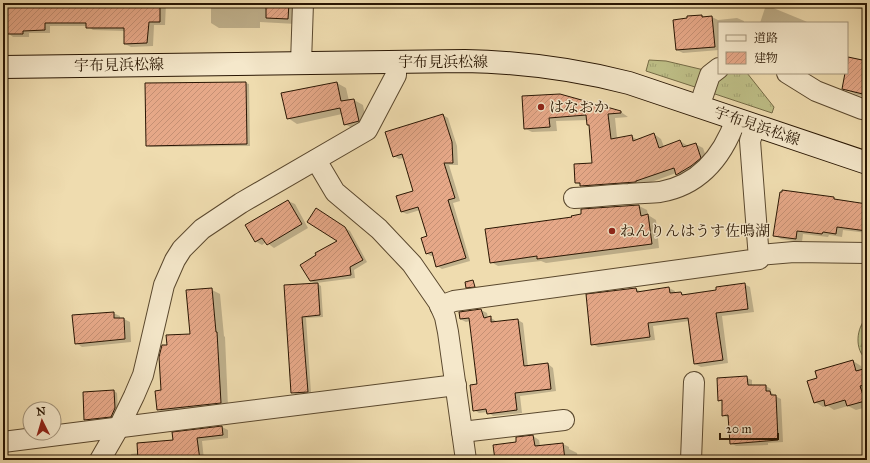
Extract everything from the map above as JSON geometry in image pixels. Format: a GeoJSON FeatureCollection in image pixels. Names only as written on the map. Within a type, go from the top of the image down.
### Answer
{"type":"FeatureCollection","features":[{"type":"Feature","properties":{"kind":"main road","name":"宇布見浜松線"},"geometry":{"type":"LineString","coordinates":[[3,67],[396,62],[493,62],[548,66],[603,76],[629,83],[867,163]]}},
{"type":"Feature","properties":{"kind":"street"},"geometry":{"type":"LineString","coordinates":[[301,63],[303,3]]}},
{"type":"Feature","properties":{"kind":"street"},"geometry":{"type":"LineString","coordinates":[[100,460],[119,427],[134,396],[142,375],[169,272],[182,248],[213,221],[367,130],[396,75],[396,62]]}},
{"type":"Feature","properties":{"kind":"street"},"geometry":{"type":"LineString","coordinates":[[699,107],[710,75],[718,69]]}},
{"type":"Feature","properties":{"kind":"street"},"geometry":{"type":"LineString","coordinates":[[789,74],[816,92],[862,108]]}},
{"type":"Feature","properties":{"kind":"street"},"geometry":{"type":"LineString","coordinates":[[862,108],[854,113],[867,124]]}},
{"type":"Feature","properties":{"kind":"street"},"geometry":{"type":"LineString","coordinates":[[440,306],[454,301],[758,259],[750,141],[746,122],[730,135],[710,166],[696,178],[678,187],[660,192],[574,198]]}},
{"type":"Feature","properties":{"kind":"street"},"geometry":{"type":"LineString","coordinates":[[316,160],[335,192],[379,229],[396,246],[426,283],[440,306],[448,332],[466,460]]}},
{"type":"Feature","properties":{"kind":"street"},"geometry":{"type":"LineString","coordinates":[[758,255],[794,252],[867,253]]}},
{"type":"Feature","properties":{"kind":"street"},"geometry":{"type":"LineString","coordinates":[[691,460],[694,382]]}},
{"type":"Feature","properties":{"kind":"street"},"geometry":{"type":"LineString","coordinates":[[3,442],[456,385]]}},
{"type":"Feature","properties":{"kind":"street"},"geometry":{"type":"LineString","coordinates":[[462,432],[564,420]]}},
{"type":"Feature","properties":{"kind":"green space"},"geometry":{"type":"Polygon","coordinates":[[[649,60],[666,61],[704,70],[698,88],[646,71],[649,60]]]}},
{"type":"Feature","properties":{"kind":"green space"},"geometry":{"type":"Polygon","coordinates":[[[723,74],[748,74],[774,107],[772,113],[712,93],[717,79],[723,74]]]}},
{"type":"Feature","properties":{"kind":"green space"},"geometry":{"type":"Polygon","coordinates":[[[867,317],[867,360],[860,351],[858,339],[863,322],[867,317]]]}},
{"type":"Feature","properties":{"kind":"building"},"geometry":{"type":"Polygon","coordinates":[[[65,3],[160,3],[160,22],[149,22],[147,43],[124,44],[124,28],[86,28],[86,23],[45,23],[45,30],[23,31],[23,34],[7,34],[6,7],[65,7],[65,3]]]}},
{"type":"Feature","properties":{"kind":"building"},"geometry":{"type":"Polygon","coordinates":[[[266,3],[289,3],[288,19],[266,18],[266,3]]]}},
{"type":"Feature","properties":{"kind":"building"},"geometry":{"type":"Polygon","coordinates":[[[702,15],[702,17],[712,16],[715,47],[676,50],[673,20],[687,18],[687,16],[702,15]]]}},
{"type":"Feature","properties":{"kind":"building"},"geometry":{"type":"Polygon","coordinates":[[[848,57],[867,61],[867,95],[842,89],[845,74],[848,74],[848,57]]]}},
{"type":"Feature","properties":{"kind":"building"},"geometry":{"type":"Polygon","coordinates":[[[246,82],[247,144],[146,146],[145,83],[246,82]]]}},
{"type":"Feature","properties":{"kind":"building"},"geometry":{"type":"Polygon","coordinates":[[[337,82],[341,101],[354,99],[359,121],[344,125],[340,108],[287,119],[281,93],[337,82]]]}},
{"type":"Feature","properties":{"kind":"building"},"geometry":{"type":"Polygon","coordinates":[[[560,94],[621,111],[621,113],[608,114],[611,139],[632,135],[633,141],[654,133],[659,148],[680,140],[683,147],[696,143],[701,158],[676,175],[674,168],[636,182],[580,186],[580,183],[575,183],[574,164],[592,163],[589,125],[587,125],[586,115],[549,118],[550,127],[524,129],[522,96],[560,94]]]}},
{"type":"Feature","properties":{"kind":"building"},"geometry":{"type":"Polygon","coordinates":[[[443,114],[452,142],[453,163],[444,163],[455,198],[448,200],[466,258],[436,267],[432,252],[426,254],[421,238],[427,236],[418,207],[401,212],[396,196],[413,191],[402,154],[393,157],[385,132],[443,114]]]}},
{"type":"Feature","properties":{"kind":"building"},"geometry":{"type":"Polygon","coordinates":[[[782,190],[834,197],[834,199],[867,204],[867,231],[837,227],[836,234],[797,231],[796,239],[773,236],[780,192],[782,192],[782,190]]]}},
{"type":"Feature","properties":{"kind":"building"},"geometry":{"type":"Polygon","coordinates":[[[288,200],[302,224],[267,245],[262,238],[255,242],[245,225],[288,200]]]}},
{"type":"Feature","properties":{"kind":"building"},"geometry":{"type":"Polygon","coordinates":[[[639,205],[641,216],[648,214],[652,244],[537,259],[537,256],[490,263],[485,229],[572,217],[571,216],[581,214],[581,209],[639,205]]]}},
{"type":"Feature","properties":{"kind":"building"},"geometry":{"type":"Polygon","coordinates":[[[316,208],[345,227],[363,260],[350,267],[351,275],[310,281],[300,265],[316,255],[315,253],[337,241],[307,222],[316,208]]]}},
{"type":"Feature","properties":{"kind":"building"},"geometry":{"type":"Polygon","coordinates":[[[473,280],[475,287],[466,288],[465,282],[473,280]]]}},
{"type":"Feature","properties":{"kind":"building"},"geometry":{"type":"Polygon","coordinates":[[[318,283],[320,315],[302,317],[308,392],[291,393],[284,285],[318,283]]]}},
{"type":"Feature","properties":{"kind":"building"},"geometry":{"type":"Polygon","coordinates":[[[745,283],[748,309],[716,313],[723,360],[694,364],[688,318],[648,323],[650,337],[591,345],[586,294],[636,288],[637,292],[669,287],[670,293],[681,292],[682,295],[716,290],[716,287],[745,283]]]}},
{"type":"Feature","properties":{"kind":"building"},"geometry":{"type":"Polygon","coordinates":[[[212,288],[217,332],[221,403],[157,410],[155,391],[161,390],[159,357],[162,345],[167,345],[166,335],[190,334],[186,290],[212,288]]]}},
{"type":"Feature","properties":{"kind":"building"},"geometry":{"type":"Polygon","coordinates":[[[481,309],[484,318],[491,316],[491,322],[518,319],[524,366],[548,363],[551,389],[515,393],[517,410],[487,414],[486,409],[473,411],[470,385],[477,384],[469,318],[460,319],[459,312],[481,309]]]}},
{"type":"Feature","properties":{"kind":"building"},"geometry":{"type":"Polygon","coordinates":[[[114,312],[114,318],[124,318],[125,339],[75,344],[72,315],[114,312]]]}},
{"type":"Feature","properties":{"kind":"building"},"geometry":{"type":"Polygon","coordinates":[[[853,360],[856,371],[867,368],[867,384],[860,386],[865,401],[847,406],[845,400],[825,406],[824,400],[814,403],[807,381],[817,378],[815,371],[853,360]]]}},
{"type":"Feature","properties":{"kind":"building"},"geometry":{"type":"Polygon","coordinates":[[[747,376],[748,385],[766,385],[766,391],[770,391],[771,395],[776,395],[778,440],[730,444],[728,415],[722,416],[722,400],[718,401],[717,378],[747,376]]]}},
{"type":"Feature","properties":{"kind":"building"},"geometry":{"type":"Polygon","coordinates":[[[114,390],[115,408],[111,417],[84,420],[83,392],[114,390]]]}},
{"type":"Feature","properties":{"kind":"building"},"geometry":{"type":"Polygon","coordinates":[[[222,426],[223,435],[197,438],[200,460],[138,460],[137,443],[173,440],[172,432],[222,426]]]}},
{"type":"Feature","properties":{"kind":"building"},"geometry":{"type":"Polygon","coordinates":[[[533,435],[535,446],[563,443],[565,460],[495,460],[493,445],[516,442],[516,437],[533,435]]]}},
{"type":"Feature","properties":{"kind":"place","name":"はなおか"},"geometry":{"type":"Point","coordinates":[541,107]}},
{"type":"Feature","properties":{"kind":"place","name":"ねんりんはうす佐鳴湖"},"geometry":{"type":"Point","coordinates":[612,231]}}]}
